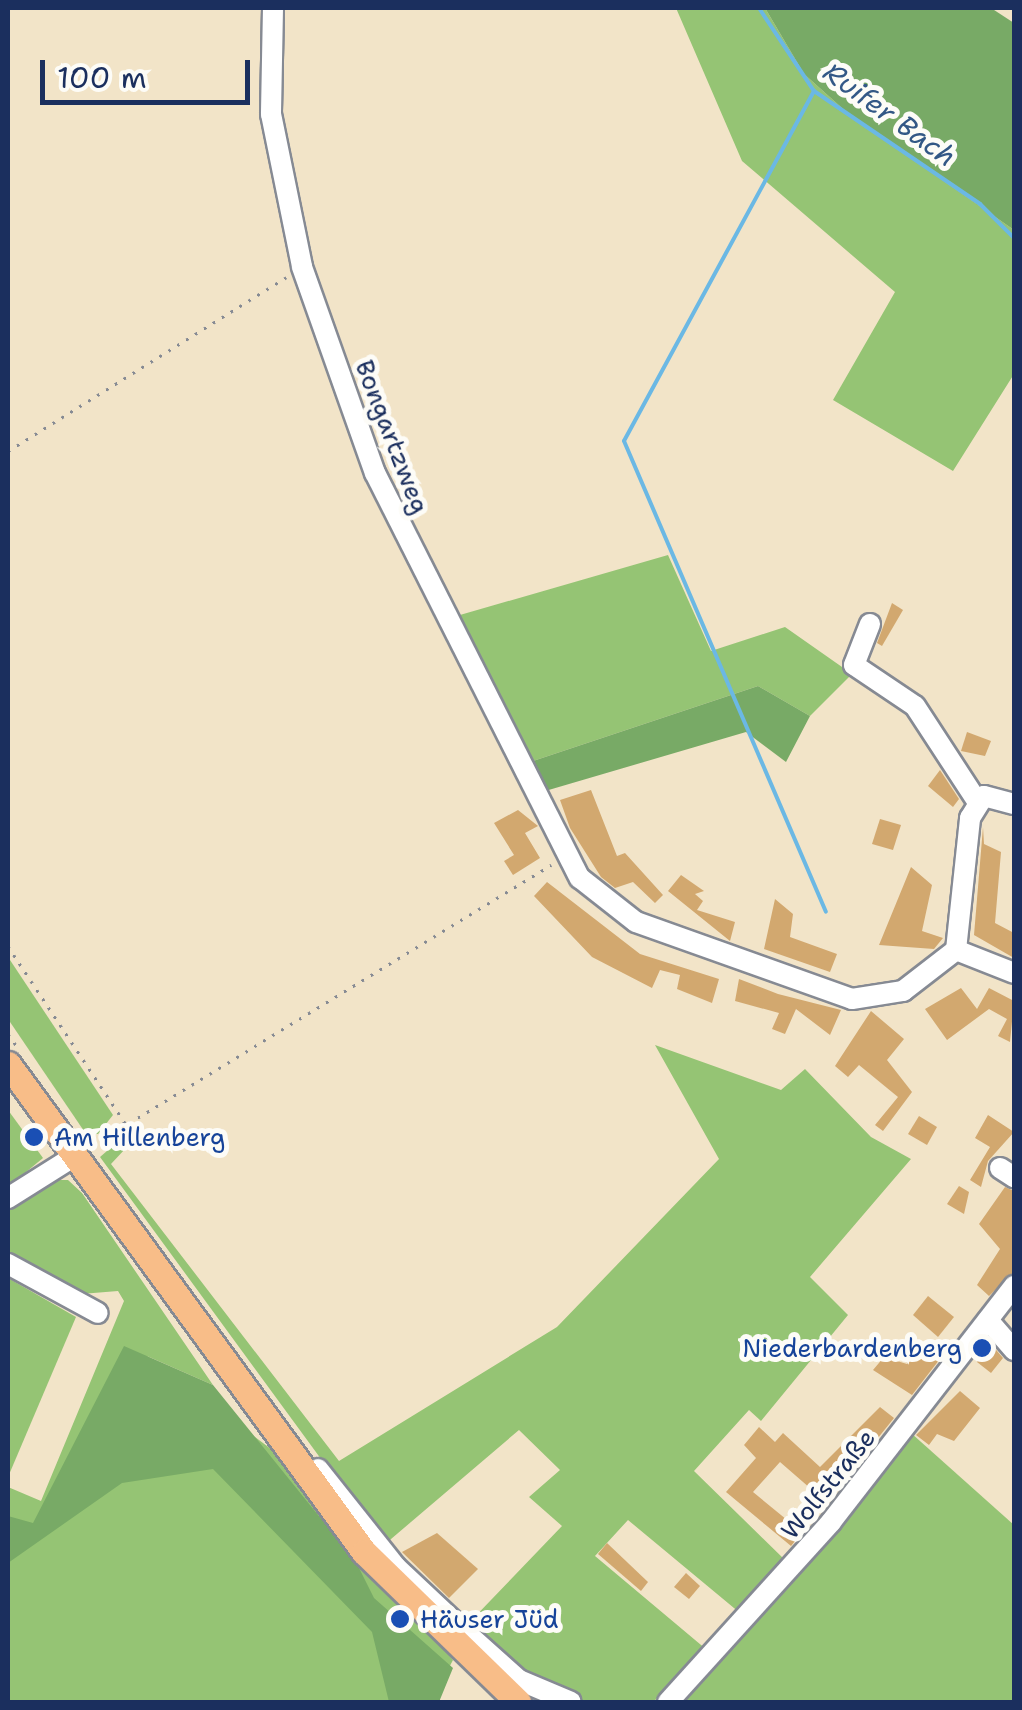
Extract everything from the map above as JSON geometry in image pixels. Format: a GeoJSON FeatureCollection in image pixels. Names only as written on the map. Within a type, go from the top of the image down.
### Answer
{"type":"FeatureCollection","features":[{"type":"Feature","properties":{"kind":"main road"},"geometry":{"type":"LineString","coordinates":[[8,1064],[81,1152],[364,1552],[518,1702]]}},
{"type":"Feature","properties":{"kind":"street","name":"Bongartzweg"},"geometry":{"type":"LineString","coordinates":[[273,8],[271,114],[302,268],[374,473],[565,856]]}},
{"type":"Feature","properties":{"kind":"street"},"geometry":{"type":"LineString","coordinates":[[870,624],[854,665],[915,706],[977,801]]}},
{"type":"Feature","properties":{"kind":"street"},"geometry":{"type":"LineString","coordinates":[[565,856],[636,922],[852,998],[903,990],[956,950],[964,840],[977,801]]}},
{"type":"Feature","properties":{"kind":"street"},"geometry":{"type":"LineString","coordinates":[[977,801],[1014,804]]}},
{"type":"Feature","properties":{"kind":"street"},"geometry":{"type":"LineString","coordinates":[[956,950],[1014,973]]}},
{"type":"Feature","properties":{"kind":"street"},"geometry":{"type":"LineString","coordinates":[[8,1198],[81,1152]]}},
{"type":"Feature","properties":{"kind":"street"},"geometry":{"type":"LineString","coordinates":[[8,1264],[98,1313]]}},
{"type":"Feature","properties":{"kind":"street","name":"Wolfstraße"},"geometry":{"type":"LineString","coordinates":[[668,1702],[831,1522],[1013,1291]]}},
{"type":"Feature","properties":{"kind":"street"},"geometry":{"type":"LineString","coordinates":[[988,1320],[1014,1350]]}},
{"type":"Feature","properties":{"kind":"street"},"geometry":{"type":"LineString","coordinates":[[312,1462],[396,1567],[463,1630],[519,1680],[570,1702]]}},
{"type":"Feature","properties":{"kind":"path"},"geometry":{"type":"LineString","coordinates":[[8,451],[302,268]]}},
{"type":"Feature","properties":{"kind":"path"},"geometry":{"type":"LineString","coordinates":[[81,1152],[565,856]]}},
{"type":"Feature","properties":{"kind":"path"},"geometry":{"type":"LineString","coordinates":[[8,946],[126,1124]]}},
{"type":"Feature","properties":{"kind":"green space"},"geometry":{"type":"Polygon","coordinates":[[[676,8],[765,8],[804,74],[852,117],[1014,230],[1014,374],[953,471],[833,400],[895,292],[742,161],[676,8]]]}},
{"type":"Feature","properties":{"kind":"green space"},"geometry":{"type":"Polygon","coordinates":[[[765,8],[991,8],[1014,23],[1014,230],[852,117],[804,74],[765,8]]]}},
{"type":"Feature","properties":{"kind":"green space"},"geometry":{"type":"Polygon","coordinates":[[[668,555],[711,651],[785,627],[852,674],[810,716],[758,686],[521,765],[453,617],[668,555]]]}},
{"type":"Feature","properties":{"kind":"green space"},"geometry":{"type":"Polygon","coordinates":[[[758,686],[810,716],[786,762],[746,732],[535,794],[521,765],[758,686]]]}},
{"type":"Feature","properties":{"kind":"green space"},"geometry":{"type":"Polygon","coordinates":[[[8,957],[113,1115],[98,1134],[86,1134],[8,1019],[8,957]]]}},
{"type":"Feature","properties":{"kind":"green space"},"geometry":{"type":"Polygon","coordinates":[[[655,1045],[781,1090],[805,1069],[871,1137],[911,1159],[810,1277],[848,1315],[761,1421],[749,1410],[694,1471],[786,1561],[740,1613],[628,1520],[595,1556],[707,1650],[653,1702],[587,1702],[541,1685],[465,1627],[562,1526],[529,1497],[560,1470],[519,1430],[384,1545],[100,1157],[136,1126],[140,1133],[111,1164],[339,1461],[557,1327],[719,1159],[655,1045]]]}},
{"type":"Feature","properties":{"kind":"green space"},"geometry":{"type":"Polygon","coordinates":[[[8,1110],[43,1158],[8,1187],[8,1110]]]}},
{"type":"Feature","properties":{"kind":"green space"},"geometry":{"type":"Polygon","coordinates":[[[48,1180],[68,1180],[82,1193],[213,1385],[147,1356],[283,1458],[453,1660],[431,1702],[8,1702],[8,1487],[41,1501],[124,1301],[118,1291],[81,1294],[8,1256],[8,1207],[48,1180]]]}},
{"type":"Feature","properties":{"kind":"green space"},"geometry":{"type":"Polygon","coordinates":[[[8,1278],[76,1317],[8,1477],[8,1278]]]}},
{"type":"Feature","properties":{"kind":"green space"},"geometry":{"type":"Polygon","coordinates":[[[124,1346],[213,1385],[356,1562],[374,1598],[453,1668],[439,1702],[389,1702],[372,1632],[213,1469],[122,1483],[8,1563],[8,1516],[33,1523],[124,1346]]]}},
{"type":"Feature","properties":{"kind":"green space"},"geometry":{"type":"Polygon","coordinates":[[[911,1433],[1014,1525],[1014,1702],[683,1702],[911,1433]]]}},
{"type":"Feature","properties":{"kind":"building"},"geometry":{"type":"Polygon","coordinates":[[[892,603],[903,610],[882,646],[877,643],[892,603]]]}},
{"type":"Feature","properties":{"kind":"building"},"geometry":{"type":"Polygon","coordinates":[[[967,732],[991,741],[985,756],[961,751],[967,732]]]}},
{"type":"Feature","properties":{"kind":"building"},"geometry":{"type":"Polygon","coordinates":[[[940,770],[959,799],[953,807],[928,786],[940,770]]]}},
{"type":"Feature","properties":{"kind":"building"},"geometry":{"type":"Polygon","coordinates":[[[591,790],[617,856],[625,853],[663,895],[655,903],[633,882],[615,888],[601,877],[570,828],[560,800],[591,790]]]}},
{"type":"Feature","properties":{"kind":"building"},"geometry":{"type":"Polygon","coordinates":[[[518,810],[538,826],[525,833],[540,858],[513,875],[504,861],[514,855],[494,823],[518,810]]]}},
{"type":"Feature","properties":{"kind":"building"},"geometry":{"type":"Polygon","coordinates":[[[880,819],[901,825],[893,850],[872,844],[880,819]]]}},
{"type":"Feature","properties":{"kind":"building"},"geometry":{"type":"Polygon","coordinates":[[[983,827],[984,844],[1001,852],[995,923],[1014,933],[1014,958],[974,935],[983,827]]]}},
{"type":"Feature","properties":{"kind":"building"},"geometry":{"type":"Polygon","coordinates":[[[911,867],[932,885],[922,931],[943,938],[934,949],[879,945],[911,867]]]}},
{"type":"Feature","properties":{"kind":"building"},"geometry":{"type":"Polygon","coordinates":[[[681,875],[704,891],[695,894],[703,901],[697,910],[735,922],[730,941],[668,891],[681,875]]]}},
{"type":"Feature","properties":{"kind":"building"},"geometry":{"type":"Polygon","coordinates":[[[547,882],[640,954],[719,979],[712,1003],[677,989],[680,975],[660,970],[652,988],[592,957],[534,896],[547,882]]]}},
{"type":"Feature","properties":{"kind":"building"},"geometry":{"type":"Polygon","coordinates":[[[775,899],[793,914],[790,937],[837,954],[830,972],[764,949],[775,899]]]}},
{"type":"Feature","properties":{"kind":"building"},"geometry":{"type":"Polygon","coordinates":[[[739,979],[778,994],[841,1010],[830,1035],[796,1009],[785,1034],[772,1029],[779,1013],[735,1001],[739,979]]]}},
{"type":"Feature","properties":{"kind":"building"},"geometry":{"type":"Polygon","coordinates":[[[961,988],[977,1009],[989,988],[1014,1001],[1010,1042],[998,1036],[1007,1019],[989,1009],[947,1040],[925,1009],[961,988]]]}},
{"type":"Feature","properties":{"kind":"building"},"geometry":{"type":"Polygon","coordinates":[[[871,1011],[904,1039],[887,1060],[912,1092],[883,1131],[875,1125],[898,1097],[859,1065],[848,1077],[835,1066],[871,1011]]]}},
{"type":"Feature","properties":{"kind":"building"},"geometry":{"type":"Polygon","coordinates":[[[988,1115],[1014,1132],[988,1161],[981,1187],[970,1180],[990,1147],[975,1138],[988,1115]]]}},
{"type":"Feature","properties":{"kind":"building"},"geometry":{"type":"Polygon","coordinates":[[[919,1116],[937,1127],[927,1145],[908,1134],[919,1116]]]}},
{"type":"Feature","properties":{"kind":"building"},"geometry":{"type":"Polygon","coordinates":[[[959,1186],[969,1192],[964,1214],[947,1204],[959,1186]]]}},
{"type":"Feature","properties":{"kind":"building"},"geometry":{"type":"Polygon","coordinates":[[[1005,1187],[1014,1191],[1014,1272],[989,1296],[977,1285],[1000,1249],[979,1224],[1005,1187]]]}},
{"type":"Feature","properties":{"kind":"building"},"geometry":{"type":"Polygon","coordinates":[[[928,1296],[954,1317],[938,1337],[913,1315],[928,1296]]]}},
{"type":"Feature","properties":{"kind":"building"},"geometry":{"type":"Polygon","coordinates":[[[991,1344],[1003,1358],[991,1373],[977,1362],[991,1344]]]}},
{"type":"Feature","properties":{"kind":"building"},"geometry":{"type":"Polygon","coordinates":[[[930,1346],[943,1355],[912,1395],[873,1370],[884,1357],[907,1364],[930,1346]]]}},
{"type":"Feature","properties":{"kind":"building"},"geometry":{"type":"Polygon","coordinates":[[[960,1391],[980,1408],[954,1441],[937,1434],[929,1445],[916,1435],[960,1391]]]}},
{"type":"Feature","properties":{"kind":"building"},"geometry":{"type":"Polygon","coordinates":[[[880,1407],[894,1418],[791,1546],[726,1492],[756,1458],[744,1445],[759,1427],[775,1442],[783,1433],[820,1467],[880,1407]],[[780,1462],[753,1492],[792,1524],[818,1495],[780,1462]]]}},
{"type":"Feature","properties":{"kind":"building"},"geometry":{"type":"Polygon","coordinates":[[[437,1533],[478,1569],[449,1598],[402,1552],[437,1533]]]}},
{"type":"Feature","properties":{"kind":"building"},"geometry":{"type":"Polygon","coordinates":[[[607,1543],[648,1582],[641,1591],[598,1554],[607,1543]]]}},
{"type":"Feature","properties":{"kind":"building"},"geometry":{"type":"Polygon","coordinates":[[[686,1573],[700,1586],[689,1599],[674,1587],[686,1573]]]}},
{"type":"Feature","properties":{"kind":"waterway","name":"Ruifer Bach"},"geometry":{"type":"LineString","coordinates":[[759,8],[814,91],[980,204],[1014,238]]}},
{"type":"Feature","properties":{"kind":"waterway"},"geometry":{"type":"LineString","coordinates":[[814,91],[624,441],[826,912]]}},
{"type":"Feature","properties":{"kind":"place","name":"Am Hillenberg"},"geometry":{"type":"Point","coordinates":[34,1137]}},
{"type":"Feature","properties":{"kind":"place","name":"Niederbardenberg"},"geometry":{"type":"Point","coordinates":[982,1348]}},
{"type":"Feature","properties":{"kind":"place","name":"Häuser Jüd"},"geometry":{"type":"Point","coordinates":[400,1619]}}]}
